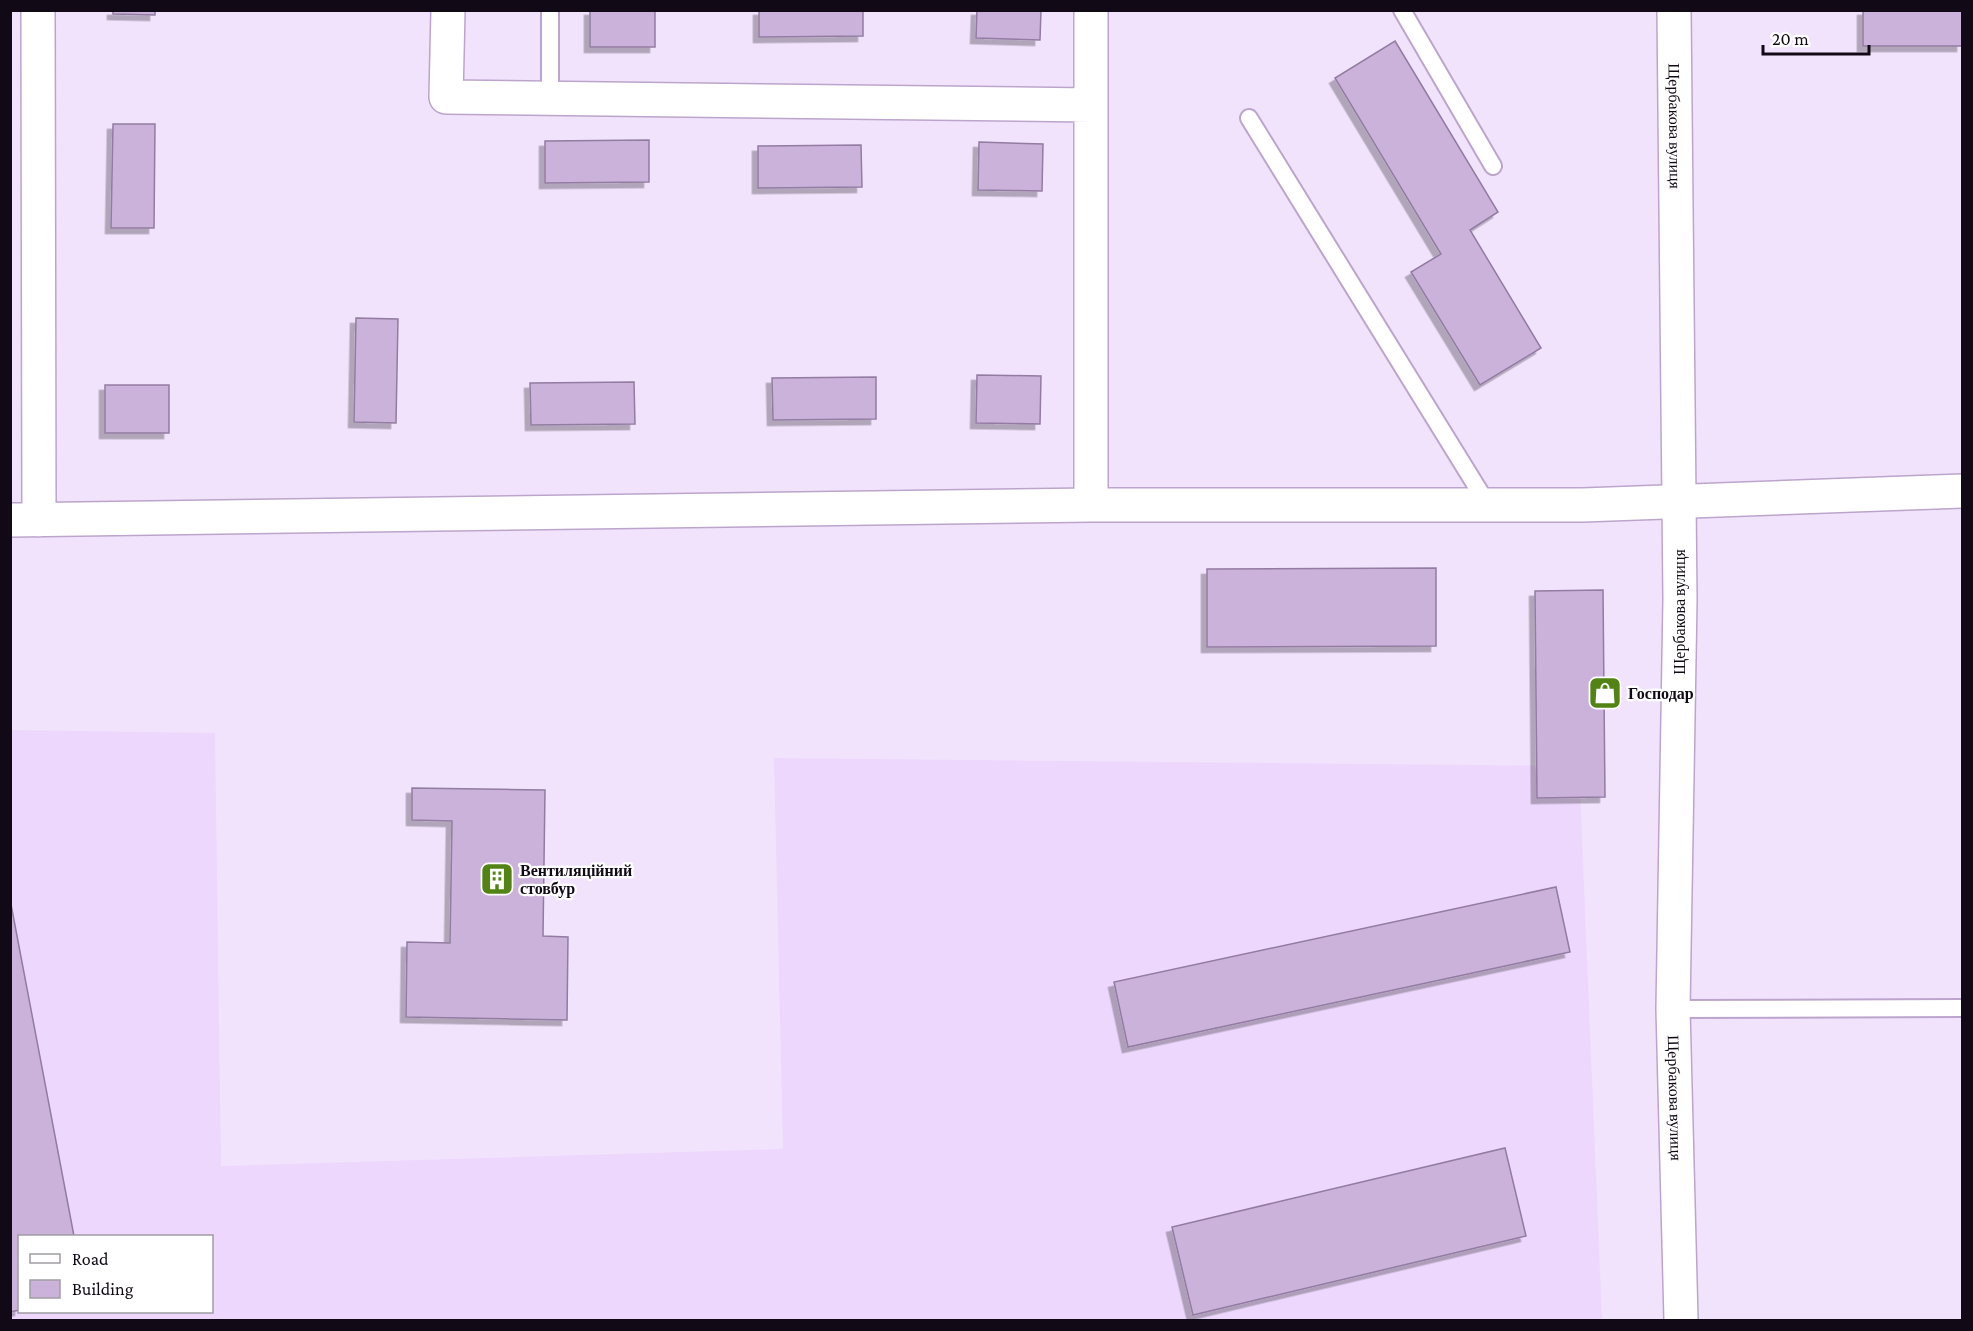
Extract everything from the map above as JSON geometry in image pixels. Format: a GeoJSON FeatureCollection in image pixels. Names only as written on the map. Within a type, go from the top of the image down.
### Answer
{"type":"FeatureCollection","features":[{"type":"Feature","properties":{"kind":"street"},"geometry":{"type":"LineString","coordinates":[[38,10],[25,520],[1091,505],[1679,503],[1962,491]]}},
{"type":"Feature","properties":{"kind":"street"},"geometry":{"type":"LineString","coordinates":[[447,10],[447,97],[1091,105]]}},
{"type":"Feature","properties":{"kind":"street"},"geometry":{"type":"LineString","coordinates":[[1091,10],[1091,505]]}},
{"type":"Feature","properties":{"kind":"street","name":"Щербакова вулиця"},"geometry":{"type":"LineString","coordinates":[[1674,10],[1680,600],[1673,1009],[1681,1320]]}},
{"type":"Feature","properties":{"kind":"lane"},"geometry":{"type":"LineString","coordinates":[[550,10],[550,98]]}},
{"type":"Feature","properties":{"kind":"lane"},"geometry":{"type":"LineString","coordinates":[[1402,10],[1493,166]]}},
{"type":"Feature","properties":{"kind":"lane"},"geometry":{"type":"LineString","coordinates":[[1249,118],[1488,505]]}},
{"type":"Feature","properties":{"kind":"lane"},"geometry":{"type":"LineString","coordinates":[[1673,1009],[1962,1008]]}},
{"type":"Feature","properties":{"kind":"shaded area"},"geometry":{"type":"Polygon","coordinates":[[[11,730],[215,733],[221,1166],[783,1149],[774,758],[1579,766],[1602,1320],[11,1320],[11,730]]]}},
{"type":"Feature","properties":{"kind":"building"},"geometry":{"type":"Polygon","coordinates":[[[113,10],[155,10],[155,15],[113,14],[113,10]]]}},
{"type":"Feature","properties":{"kind":"building"},"geometry":{"type":"Polygon","coordinates":[[[590,10],[655,10],[655,47],[590,47],[590,10]]]}},
{"type":"Feature","properties":{"kind":"building"},"geometry":{"type":"Polygon","coordinates":[[[759,10],[863,10],[863,36],[759,37],[759,10]]]}},
{"type":"Feature","properties":{"kind":"building"},"geometry":{"type":"Polygon","coordinates":[[[977,10],[1041,10],[1040,40],[976,38],[977,10]]]}},
{"type":"Feature","properties":{"kind":"building"},"geometry":{"type":"Polygon","coordinates":[[[1863,10],[1962,10],[1962,46],[1863,46],[1863,10]]]}},
{"type":"Feature","properties":{"kind":"building"},"geometry":{"type":"Polygon","coordinates":[[[1395,41],[1498,212],[1470,230],[1541,348],[1480,385],[1411,272],[1441,254],[1335,78],[1395,41]]]}},
{"type":"Feature","properties":{"kind":"building"},"geometry":{"type":"Polygon","coordinates":[[[113,124],[155,124],[154,228],[111,228],[113,124]]]}},
{"type":"Feature","properties":{"kind":"building"},"geometry":{"type":"Polygon","coordinates":[[[649,140],[649,182],[545,183],[545,141],[649,140]]]}},
{"type":"Feature","properties":{"kind":"building"},"geometry":{"type":"Polygon","coordinates":[[[979,142],[1043,144],[1042,191],[978,190],[979,142]]]}},
{"type":"Feature","properties":{"kind":"building"},"geometry":{"type":"Polygon","coordinates":[[[861,145],[862,187],[758,188],[758,146],[861,145]]]}},
{"type":"Feature","properties":{"kind":"building"},"geometry":{"type":"Polygon","coordinates":[[[356,318],[398,319],[396,423],[354,422],[356,318]]]}},
{"type":"Feature","properties":{"kind":"building"},"geometry":{"type":"Polygon","coordinates":[[[977,375],[1041,376],[1040,424],[976,423],[977,375]]]}},
{"type":"Feature","properties":{"kind":"building"},"geometry":{"type":"Polygon","coordinates":[[[876,377],[876,419],[773,420],[772,378],[876,377]]]}},
{"type":"Feature","properties":{"kind":"building"},"geometry":{"type":"Polygon","coordinates":[[[634,382],[635,424],[531,425],[530,383],[634,382]]]}},
{"type":"Feature","properties":{"kind":"building"},"geometry":{"type":"Polygon","coordinates":[[[105,385],[169,385],[169,433],[105,433],[105,385]]]}},
{"type":"Feature","properties":{"kind":"building"},"geometry":{"type":"Polygon","coordinates":[[[1436,568],[1436,646],[1207,647],[1207,569],[1436,568]]]}},
{"type":"Feature","properties":{"kind":"building"},"geometry":{"type":"Polygon","coordinates":[[[1603,590],[1605,797],[1537,798],[1535,591],[1603,590]]]}},
{"type":"Feature","properties":{"kind":"building","name":"Вентиляційний стовбур"},"geometry":{"type":"Polygon","coordinates":[[[412,788],[545,790],[543,936],[568,937],[567,1020],[406,1017],[407,942],[450,943],[452,821],[412,820],[412,788]]]}},
{"type":"Feature","properties":{"kind":"building"},"geometry":{"type":"Polygon","coordinates":[[[1556,887],[1570,952],[1128,1047],[1114,982],[1556,887]]]}},
{"type":"Feature","properties":{"kind":"building"},"geometry":{"type":"Polygon","coordinates":[[[10,899],[74,1235],[18,1235],[18,1310],[10,1312],[10,899]]]}},
{"type":"Feature","properties":{"kind":"building"},"geometry":{"type":"Polygon","coordinates":[[[1505,1148],[1526,1236],[1193,1315],[1172,1227],[1505,1148]]]}},
{"type":"Feature","properties":{"kind":"place","name":"Господар"},"geometry":{"type":"Point","coordinates":[1605,693]}},
{"type":"Feature","properties":{"kind":"place","name":"Вентиляційний стовбур"},"geometry":{"type":"Point","coordinates":[497,879]}}]}
